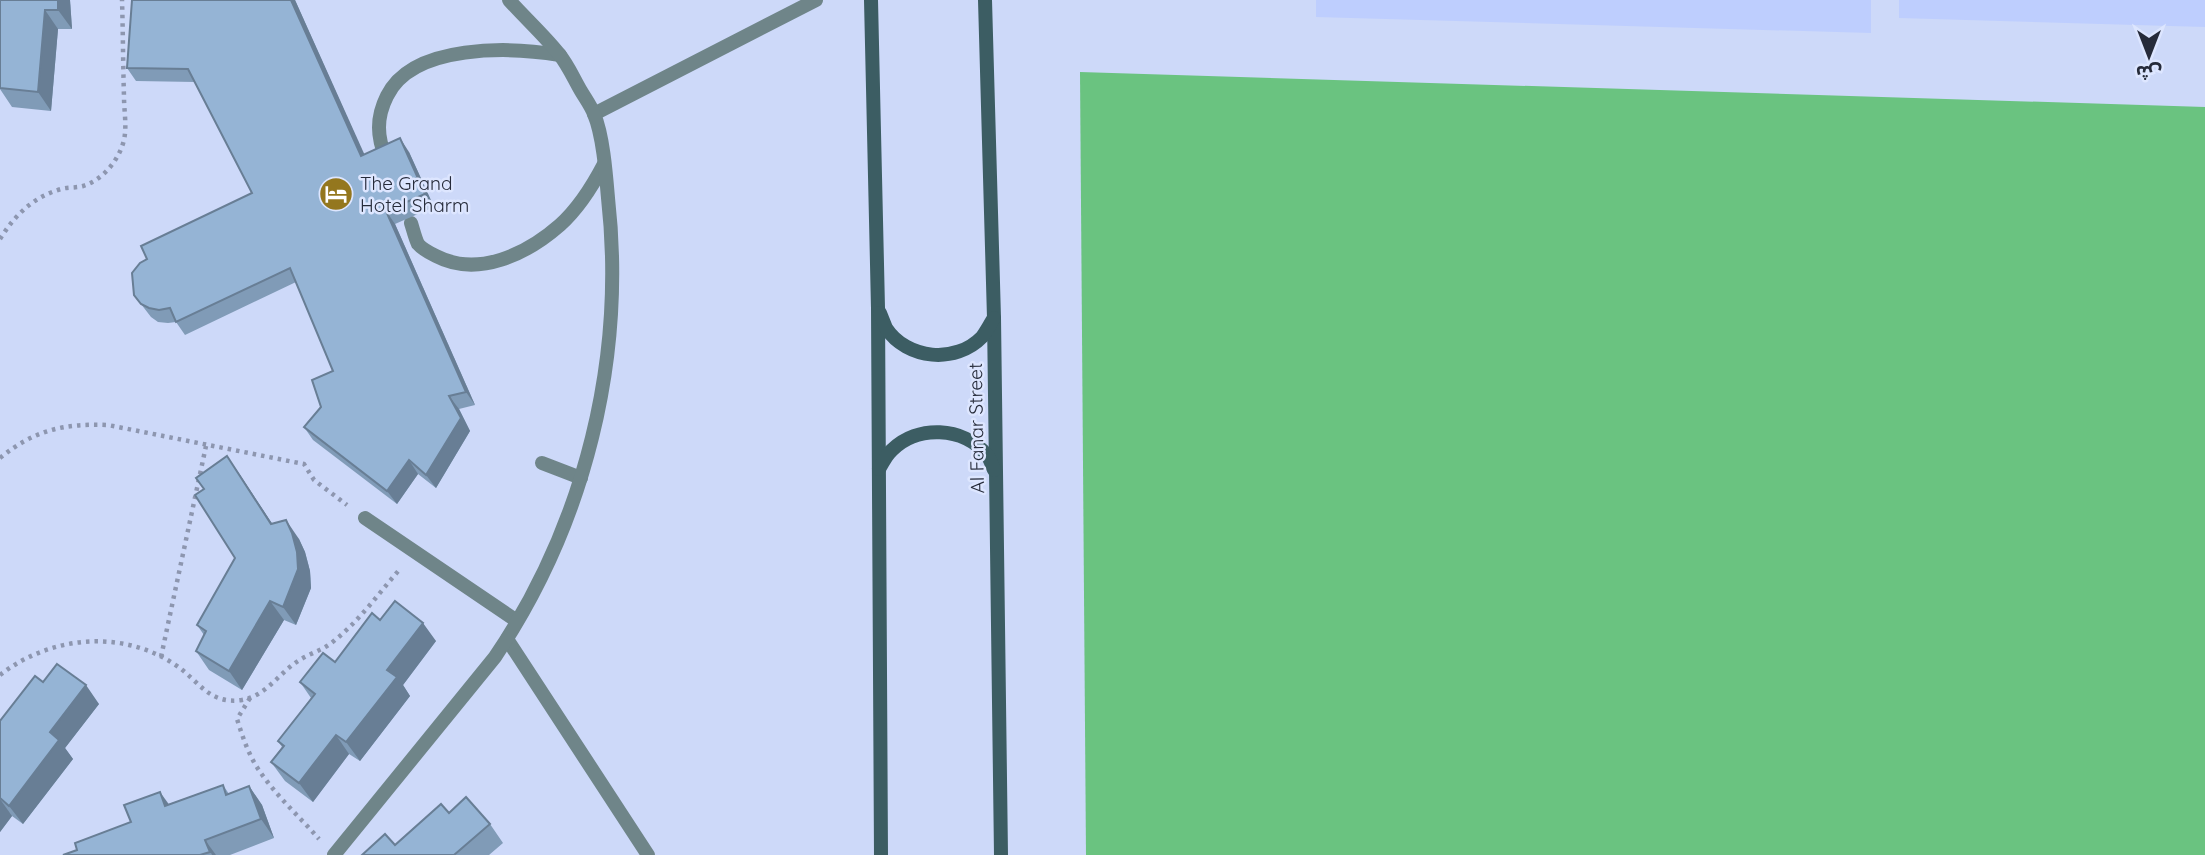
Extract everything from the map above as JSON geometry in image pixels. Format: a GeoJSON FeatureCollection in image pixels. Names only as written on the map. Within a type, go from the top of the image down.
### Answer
{"type":"FeatureCollection","features":[{"type":"Feature","properties":{"kind":"main road"},"geometry":{"type":"LineString","coordinates":[[871,0],[878,308],[881,855]]}},
{"type":"Feature","properties":{"kind":"main road","name":"Al Fanar Street"},"geometry":{"type":"LineString","coordinates":[[985,0],[997,474],[1001,855]]}},
{"type":"Feature","properties":{"kind":"main road"},"geometry":{"type":"LineString","coordinates":[[878,308],[887,328],[902,344],[922,353],[943,355],[964,349],[982,337],[994,318]]}},
{"type":"Feature","properties":{"kind":"main road"},"geometry":{"type":"LineString","coordinates":[[879,469],[891,451],[908,438],[929,432],[950,432],[970,441],[987,455],[997,474]]}},
{"type":"Feature","properties":{"kind":"lane"},"geometry":{"type":"LineString","coordinates":[[334,855],[507,639],[555,548],[581,478],[598,417],[608,354],[613,290],[612,227],[594,114],[560,55],[509,0]]}},
{"type":"Feature","properties":{"kind":"lane"},"geometry":{"type":"LineString","coordinates":[[594,114],[816,0]]}},
{"type":"Feature","properties":{"kind":"lane"},"geometry":{"type":"LineString","coordinates":[[386,159],[378,131],[382,107],[389,91],[413,68],[441,58],[499,49],[560,55]]}},
{"type":"Feature","properties":{"kind":"lane"},"geometry":{"type":"LineString","coordinates":[[411,223],[419,245],[440,258],[468,265],[484,265],[539,241],[559,225],[585,197],[604,164]]}},
{"type":"Feature","properties":{"kind":"lane"},"geometry":{"type":"LineString","coordinates":[[542,463],[581,478]]}},
{"type":"Feature","properties":{"kind":"lane"},"geometry":{"type":"LineString","coordinates":[[365,518],[517,621]]}},
{"type":"Feature","properties":{"kind":"lane"},"geometry":{"type":"LineString","coordinates":[[507,639],[649,855]]}},
{"type":"Feature","properties":{"kind":"path"},"geometry":{"type":"LineString","coordinates":[[0,239],[24,208],[42,197],[62,189],[83,186],[98,178],[110,168],[118,156],[126,128],[122,0]]}},
{"type":"Feature","properties":{"kind":"path"},"geometry":{"type":"LineString","coordinates":[[0,458],[34,435],[58,427],[108,425],[304,464],[314,480],[365,518]]}},
{"type":"Feature","properties":{"kind":"path"},"geometry":{"type":"LineString","coordinates":[[161,657],[206,446]]}},
{"type":"Feature","properties":{"kind":"path"},"geometry":{"type":"LineString","coordinates":[[0,675],[33,654],[57,646],[81,641],[106,641],[130,645],[161,657],[176,665],[209,695],[229,700],[250,698],[260,693],[299,660],[335,640],[415,552]]}},
{"type":"Feature","properties":{"kind":"path"},"geometry":{"type":"LineString","coordinates":[[250,698],[237,719],[244,742],[255,763],[268,783],[334,855]]}},
{"type":"Feature","properties":{"kind":"shaded area"},"geometry":{"type":"Polygon","coordinates":[[[1316,0],[1871,0],[1871,33],[1316,17],[1316,0]]]}},
{"type":"Feature","properties":{"kind":"shaded area"},"geometry":{"type":"Polygon","coordinates":[[[1899,0],[2205,0],[2205,27],[1899,18],[1899,0]]]}},
{"type":"Feature","properties":{"kind":"green space"},"geometry":{"type":"Polygon","coordinates":[[[1080,72],[2205,107],[2205,855],[1086,855],[1080,72]]]}},
{"type":"Feature","properties":{"kind":"building"},"geometry":{"type":"Polygon","coordinates":[[[0,0],[58,0],[58,10],[45,10],[38,92],[0,88],[0,0]]]}},
{"type":"Feature","properties":{"kind":"building"},"geometry":{"type":"Polygon","coordinates":[[[132,0],[291,0],[361,156],[400,138],[425,194],[386,211],[466,392],[449,396],[461,418],[426,475],[409,460],[387,491],[304,427],[321,407],[312,380],[333,371],[290,268],[176,322],[170,308],[149,308],[141,304],[134,295],[132,273],[147,259],[141,246],[252,193],[188,69],[127,68],[132,0]]]}},
{"type":"Feature","properties":{"kind":"building"},"geometry":{"type":"Polygon","coordinates":[[[227,456],[271,524],[286,520],[297,552],[298,569],[283,607],[270,601],[229,671],[196,651],[206,631],[197,625],[235,558],[195,495],[204,489],[196,478],[227,456]]]}},
{"type":"Feature","properties":{"kind":"building"},"geometry":{"type":"Polygon","coordinates":[[[395,601],[423,623],[387,670],[397,677],[346,742],[336,735],[299,783],[271,762],[284,746],[278,741],[315,694],[300,682],[323,653],[335,662],[372,613],[380,620],[395,601]]]}},
{"type":"Feature","properties":{"kind":"building"},"geometry":{"type":"Polygon","coordinates":[[[57,664],[86,685],[50,732],[59,740],[9,806],[0,798],[0,721],[35,676],[43,682],[57,664]]]}},
{"type":"Feature","properties":{"kind":"building"},"geometry":{"type":"Polygon","coordinates":[[[223,785],[226,795],[249,786],[261,819],[205,840],[210,852],[200,855],[63,855],[77,850],[75,843],[131,822],[124,805],[160,792],[165,806],[223,785]]]}},
{"type":"Feature","properties":{"kind":"building"},"geometry":{"type":"Polygon","coordinates":[[[466,797],[490,824],[454,855],[362,855],[385,834],[395,845],[441,804],[449,813],[466,797]]]}},
{"type":"Feature","properties":{"kind":"place","name":"The Grand Hotel Sharm"},"geometry":{"type":"Point","coordinates":[336,194]}}]}
